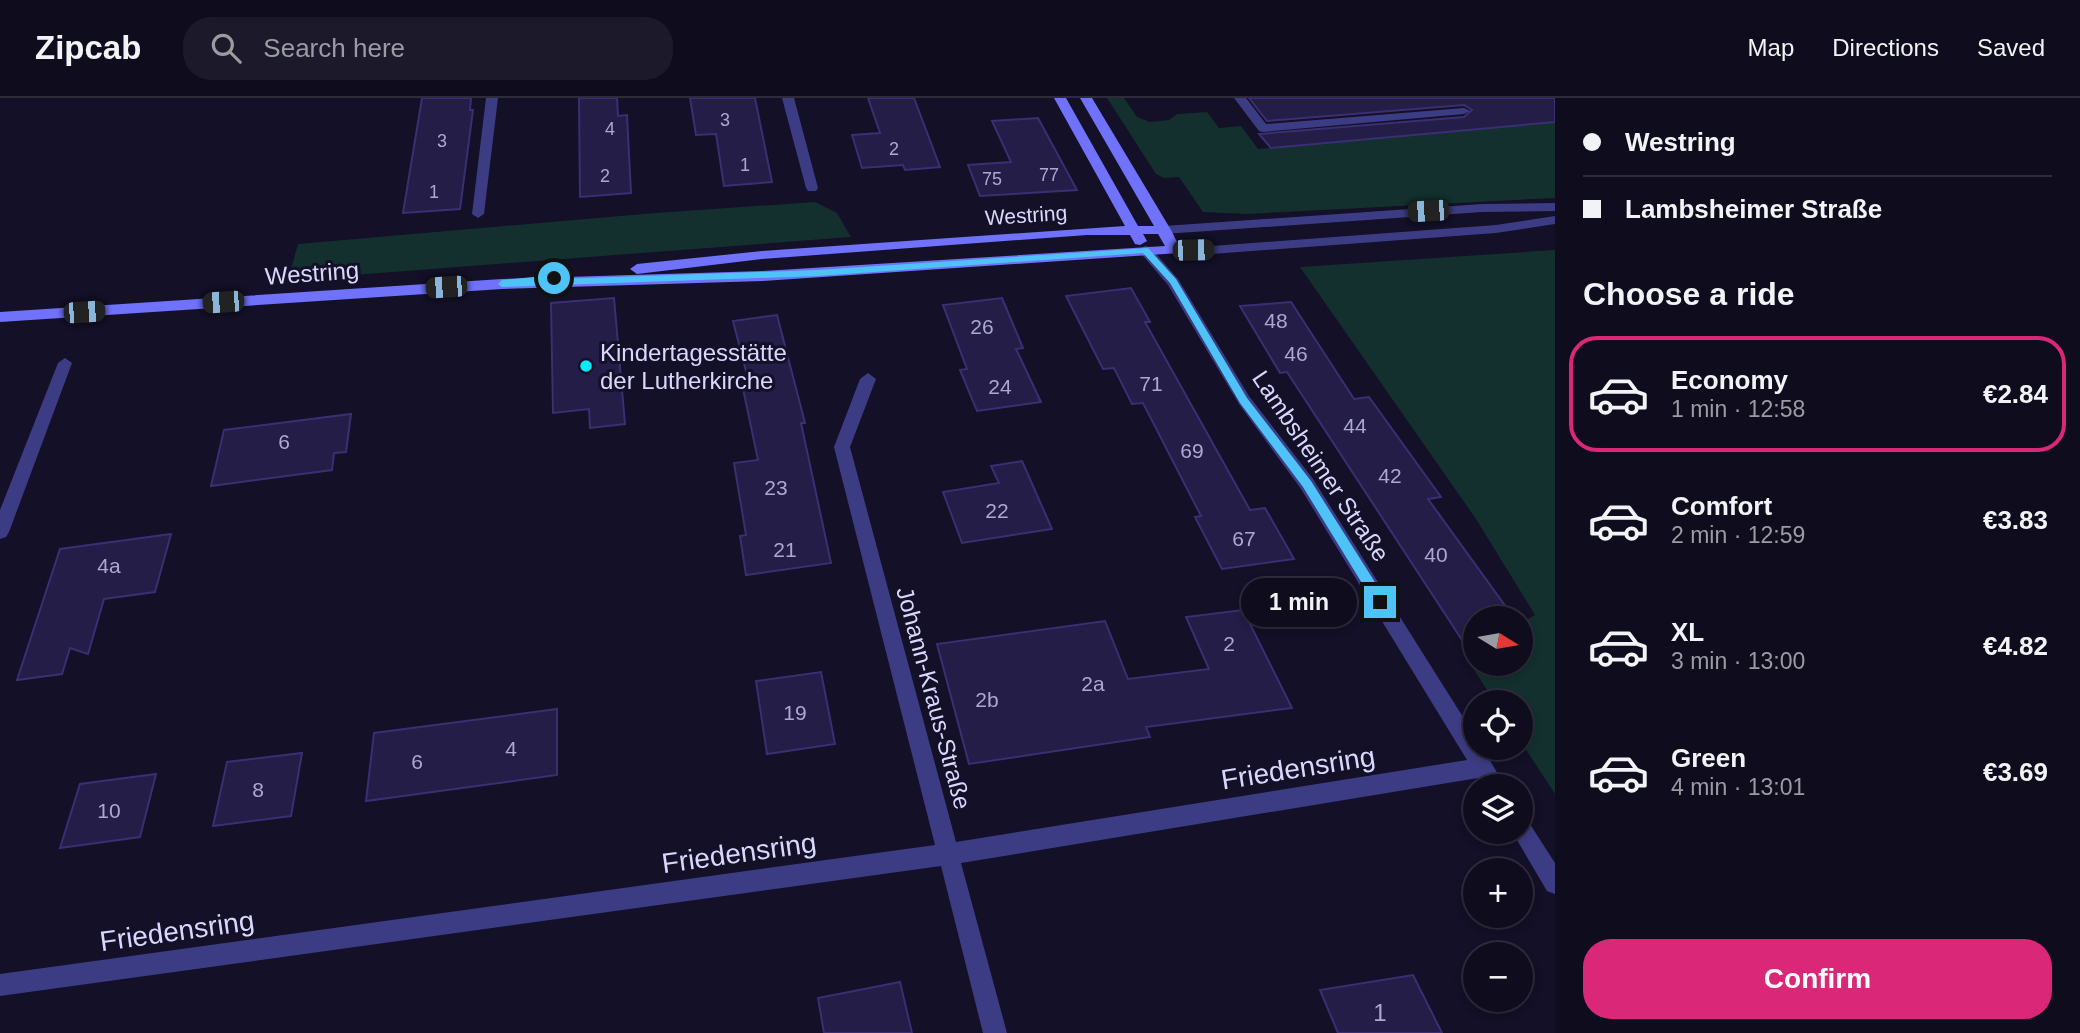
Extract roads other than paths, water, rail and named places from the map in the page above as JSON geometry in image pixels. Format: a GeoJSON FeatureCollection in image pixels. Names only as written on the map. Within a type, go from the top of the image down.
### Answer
{"type":"FeatureCollection","features":[{"type":"Feature","properties":{"kind":"main road","name":"Lambsheimer Straße"},"geometry":{"type":"LineString","coordinates":[[1060,98],[1145,250]]}},
{"type":"Feature","properties":{"kind":"main road"},"geometry":{"type":"LineString","coordinates":[[1086,98],[1174,250]]}},
{"type":"Feature","properties":{"kind":"main road","name":"Westring"},"geometry":{"type":"LineString","coordinates":[[502,284],[762,255],[1087,231],[1164,230]]}},
{"type":"Feature","properties":{"kind":"main road","name":"Westring"},"geometry":{"type":"LineString","coordinates":[[0,317],[502,284],[817,273],[1174,250]]}},
{"type":"Feature","properties":{"kind":"street"},"geometry":{"type":"LineString","coordinates":[[478,214],[492,98]]}},
{"type":"Feature","properties":{"kind":"street"},"geometry":{"type":"LineString","coordinates":[[788,98],[812,188]]}},
{"type":"Feature","properties":{"kind":"street"},"geometry":{"type":"LineString","coordinates":[[1240,98],[1262,128],[1464,111],[1451,98]]}},
{"type":"Feature","properties":{"kind":"street","name":"Westring"},"geometry":{"type":"LineString","coordinates":[[1164,230],[1442,210],[1555,207]]}},
{"type":"Feature","properties":{"kind":"street","name":"Westring"},"geometry":{"type":"LineString","coordinates":[[1174,250],[1212,250],[1496,229],[1555,220]]}},
{"type":"Feature","properties":{"kind":"street","name":"Lambsheimer Straße"},"geometry":{"type":"LineString","coordinates":[[1145,250],[1173,282],[1244,400],[1307,484],[1487,774]]}},
{"type":"Feature","properties":{"kind":"street"},"geometry":{"type":"LineString","coordinates":[[1173,282],[1174,250]]}},
{"type":"Feature","properties":{"kind":"street"},"geometry":{"type":"LineString","coordinates":[[0,532],[65,363]]}},
{"type":"Feature","properties":{"kind":"street","name":"Johann-Kraus-Straße"},"geometry":{"type":"LineString","coordinates":[[868,379],[842,447],[995,1033]]}},
{"type":"Feature","properties":{"kind":"street","name":"Friedensring"},"geometry":{"type":"LineString","coordinates":[[0,985],[1463,781]]}},
{"type":"Feature","properties":{"kind":"street"},"geometry":{"type":"LineString","coordinates":[[1531,844],[1555,883]]}},
{"type":"Feature","properties":{"kind":"place","name":"Kindertagesstätte der Lutherkirche"},"geometry":{"type":"Point","coordinates":[586,366]}}]}
